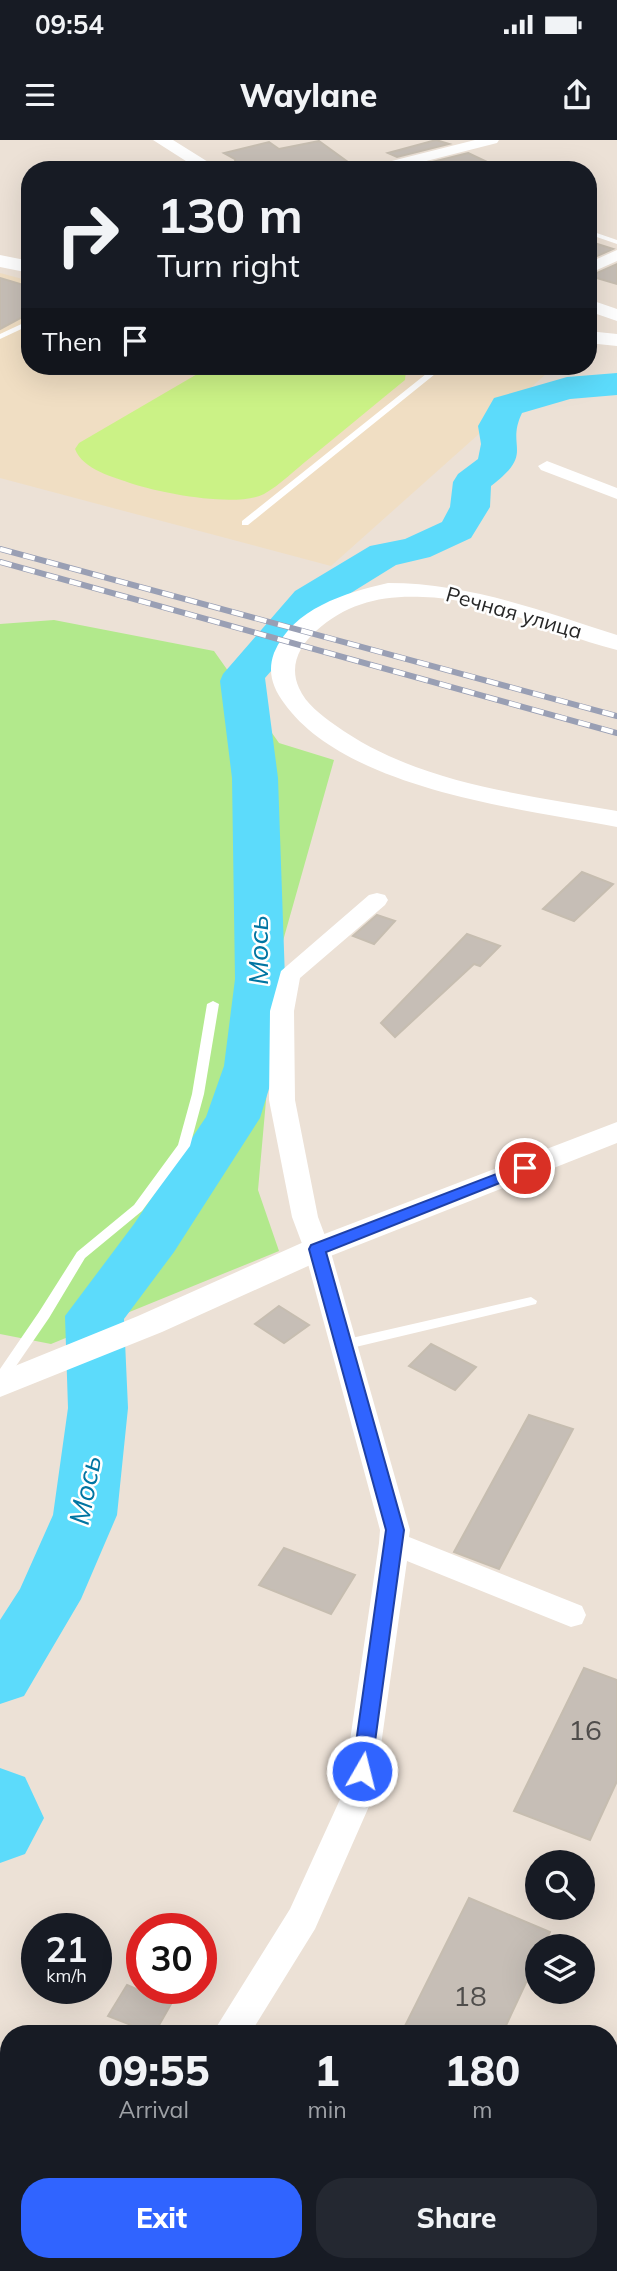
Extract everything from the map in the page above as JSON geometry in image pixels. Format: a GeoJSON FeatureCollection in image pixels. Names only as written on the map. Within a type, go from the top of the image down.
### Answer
{"type":"FeatureCollection","features":[{"type":"Feature","properties":{"kind":"street"},"geometry":{"type":"LineString","coordinates":[[161,140],[197,161]]}},
{"type":"Feature","properties":{"kind":"street"},"geometry":{"type":"LineString","coordinates":[[409,161],[492,140]]}},
{"type":"Feature","properties":{"kind":"street"},"geometry":{"type":"LineString","coordinates":[[597,265],[617,255]]}},
{"type":"Feature","properties":{"kind":"street"},"geometry":{"type":"LineString","coordinates":[[0,261],[21,265]]}},
{"type":"Feature","properties":{"kind":"street"},"geometry":{"type":"LineString","coordinates":[[597,308],[617,315]]}},
{"type":"Feature","properties":{"kind":"street"},"geometry":{"type":"LineString","coordinates":[[597,338],[617,340]]}},
{"type":"Feature","properties":{"kind":"street"},"geometry":{"type":"LineString","coordinates":[[547,467],[617,494]]}},
{"type":"Feature","properties":{"kind":"street","name":"Речная улица"},"geometry":{"type":"LineString","coordinates":[[617,643],[481,600],[424,589],[376,590],[329,608],[299,635],[285,656],[284,681],[300,709],[360,752],[406,771],[458,787],[617,819]]}},
{"type":"Feature","properties":{"kind":"street"},"geometry":{"type":"LineString","coordinates":[[236,2025],[303,1918],[358,1795],[394,1543],[395,1530],[317,1249],[305,1217],[282,1100],[282,1011],[289,976],[377,900]]}},
{"type":"Feature","properties":{"kind":"street"},"geometry":{"type":"LineString","coordinates":[[0,1385],[150,1324],[317,1249],[617,1132]]}},
{"type":"Feature","properties":{"kind":"street"},"geometry":{"type":"LineString","coordinates":[[394,1543],[571,1615]]}},
{"type":"Feature","properties":{"kind":"lane"},"geometry":{"type":"LineString","coordinates":[[597,235],[617,242]]}},
{"type":"Feature","properties":{"kind":"lane"},"geometry":{"type":"LineString","coordinates":[[0,337],[21,326]]}},
{"type":"Feature","properties":{"kind":"lane"},"geometry":{"type":"LineString","coordinates":[[245,523],[429,375]]}},
{"type":"Feature","properties":{"kind":"lane"},"geometry":{"type":"LineString","coordinates":[[0,1379],[81,1255],[138,1208],[184,1146],[198,1094],[213,1004]]}},
{"type":"Feature","properties":{"kind":"lane"},"geometry":{"type":"LineString","coordinates":[[343,1345],[531,1301]]}},
{"type":"Feature","properties":{"kind":"shaded area"},"geometry":{"type":"Polygon","coordinates":[[[0,273],[21,279],[21,375],[545,375],[331,566],[0,478],[0,273]]]}},
{"type":"Feature","properties":{"kind":"green space"},"geometry":{"type":"Polygon","coordinates":[[[196,375],[406,375],[405,380],[276,486],[251,498],[198,498],[146,488],[117,479],[85,462],[75,449],[79,443],[196,375]]]}},
{"type":"Feature","properties":{"kind":"green space"},"geometry":{"type":"Polygon","coordinates":[[[54,620],[214,651],[279,743],[334,760],[279,955],[258,1190],[279,1251],[51,1344],[0,1334],[0,624],[54,620]]]}},
{"type":"Feature","properties":{"kind":"building"},"geometry":{"type":"Polygon","coordinates":[[[436,140],[449,144],[397,157],[388,153],[436,140]]]}},
{"type":"Feature","properties":{"kind":"building"},"geometry":{"type":"Polygon","coordinates":[[[319,141],[347,161],[235,161],[224,153],[269,142],[279,149],[319,141]]]}},
{"type":"Feature","properties":{"kind":"building"},"geometry":{"type":"Polygon","coordinates":[[[468,153],[485,161],[436,161],[468,153]]]}},
{"type":"Feature","properties":{"kind":"building"},"geometry":{"type":"Polygon","coordinates":[[[597,244],[613,249],[597,256],[597,244]]]}},
{"type":"Feature","properties":{"kind":"building"},"geometry":{"type":"Polygon","coordinates":[[[617,264],[617,284],[597,278],[597,273],[617,264]]]}},
{"type":"Feature","properties":{"kind":"building"},"geometry":{"type":"Polygon","coordinates":[[[0,278],[21,284],[21,318],[0,329],[0,278]]]}},
{"type":"Feature","properties":{"kind":"building"},"geometry":{"type":"Polygon","coordinates":[[[582,872],[613,884],[574,921],[543,909],[582,872]]]}},
{"type":"Feature","properties":{"kind":"building"},"geometry":{"type":"Polygon","coordinates":[[[377,915],[395,921],[374,944],[353,936],[377,915]]]}},
{"type":"Feature","properties":{"kind":"building"},"geometry":{"type":"Polygon","coordinates":[[[467,934],[500,946],[480,966],[474,964],[395,1037],[381,1023],[467,934]]]}},
{"type":"Feature","properties":{"kind":"building"},"geometry":{"type":"Polygon","coordinates":[[[279,1306],[309,1325],[284,1343],[255,1324],[279,1306]]]}},
{"type":"Feature","properties":{"kind":"building"},"geometry":{"type":"Polygon","coordinates":[[[431,1344],[476,1367],[455,1390],[409,1366],[431,1344]]]}},
{"type":"Feature","properties":{"kind":"building"},"geometry":{"type":"Polygon","coordinates":[[[529,1415],[573,1429],[499,1569],[454,1552],[529,1415]]]}},
{"type":"Feature","properties":{"kind":"building"},"geometry":{"type":"Polygon","coordinates":[[[284,1548],[355,1575],[331,1614],[259,1585],[284,1548]]]}},
{"type":"Feature","properties":{"kind":"building"},"geometry":{"type":"Polygon","coordinates":[[[584,1668],[617,1680],[617,1781],[590,1840],[514,1811],[584,1668]]]}},
{"type":"Feature","properties":{"kind":"building"},"geometry":{"type":"Polygon","coordinates":[[[469,1898],[550,1932],[525,1934],[525,1985],[506,2025],[406,2025],[469,1898]]]}},
{"type":"Feature","properties":{"kind":"building"},"geometry":{"type":"Polygon","coordinates":[[[126,1987],[126,2004],[171,2004],[159,2025],[131,2025],[108,2016],[126,1987]]]}},
{"type":"Feature","properties":{"kind":"waterway","name":"Мось"},"geometry":{"type":"LineString","coordinates":[[0,1677],[48,1599],[85,1515],[98,1408],[94,1316],[154,1238],[233,1118],[250,1066],[260,979],[255,778],[242,681],[245,674],[310,600],[384,555],[416,549],[457,530],[470,507],[472,482],[496,464],[500,444],[497,426],[507,406],[567,388],[617,384]]}},
{"type":"Feature","properties":{"kind":"waterway","name":"Мось"},"geometry":{"type":"LineString","coordinates":[[0,1798],[9,1818],[0,1833]]}},
{"type":"Feature","properties":{"kind":"railway"},"geometry":{"type":"LineString","coordinates":[[0,549],[617,716]]}},
{"type":"Feature","properties":{"kind":"railway"},"geometry":{"type":"LineString","coordinates":[[0,562],[617,733]]}},
{"type":"Feature","properties":{"kind":"route"},"geometry":{"type":"LineString","coordinates":[[362,1771],[395,1530],[317,1249],[525,1168]]}}]}
